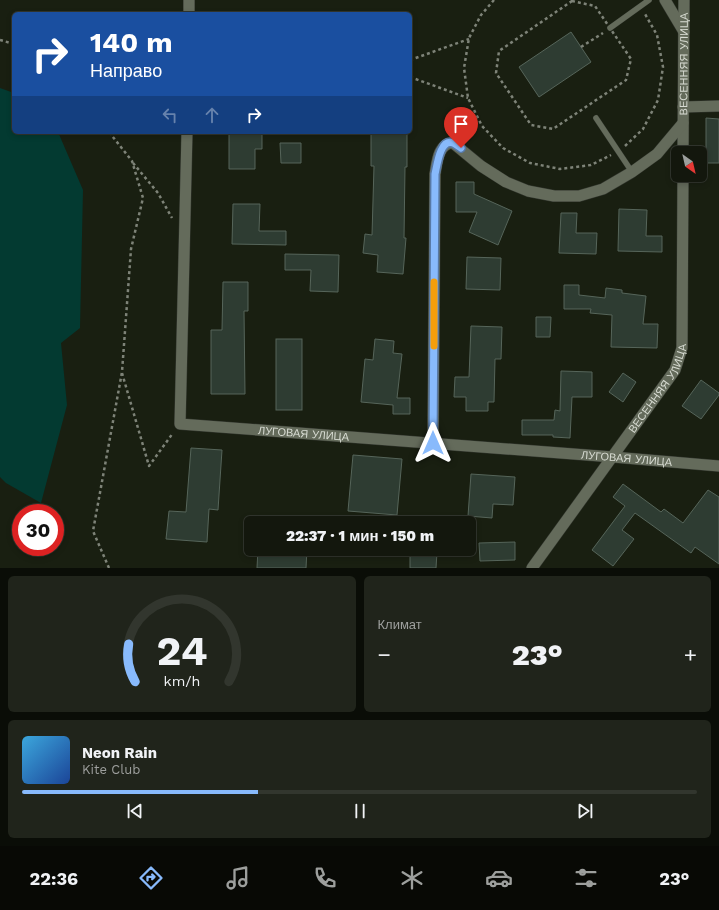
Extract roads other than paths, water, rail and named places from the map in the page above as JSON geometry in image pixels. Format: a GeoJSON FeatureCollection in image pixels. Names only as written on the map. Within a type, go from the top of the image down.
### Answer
{"type":"FeatureCollection","features":[{"type":"Feature","properties":{"kind":"street"},"geometry":{"type":"LineString","coordinates":[[189,0],[189,12]]}},
{"type":"Feature","properties":{"kind":"street"},"geometry":{"type":"LineString","coordinates":[[665,0],[684,33]]}},
{"type":"Feature","properties":{"kind":"street","name":"ВЕСЕННЯЯ УЛИЦА"},"geometry":{"type":"LineString","coordinates":[[683,146],[684,0]]}},
{"type":"Feature","properties":{"kind":"street"},"geometry":{"type":"LineString","coordinates":[[683,107],[719,106]]}},
{"type":"Feature","properties":{"kind":"street"},"geometry":{"type":"LineString","coordinates":[[433,443],[435,174],[439,155],[444,146],[449,143],[453,143],[461,148],[481,166],[506,182],[528,191],[554,196],[579,196],[603,189],[632,172],[657,154],[683,124]]}},
{"type":"Feature","properties":{"kind":"street","name":"ЛУГОВАЯ УЛИЦА"},"geometry":{"type":"LineString","coordinates":[[187,134],[180,424],[719,466]]}},
{"type":"Feature","properties":{"kind":"street","name":"ВЕСЕННЯЯ УЛИЦА"},"geometry":{"type":"LineString","coordinates":[[532,568],[675,370],[682,348],[683,182]]}},
{"type":"Feature","properties":{"kind":"lane"},"geometry":{"type":"LineString","coordinates":[[610,28],[649,0]]}},
{"type":"Feature","properties":{"kind":"lane"},"geometry":{"type":"LineString","coordinates":[[596,118],[632,172]]}},
{"type":"Feature","properties":{"kind":"water"},"geometry":{"type":"Polygon","coordinates":[[[0,88],[12,92],[12,134],[59,134],[83,190],[80,328],[61,343],[67,405],[41,503],[6,483],[0,477],[0,88]]]}}]}
